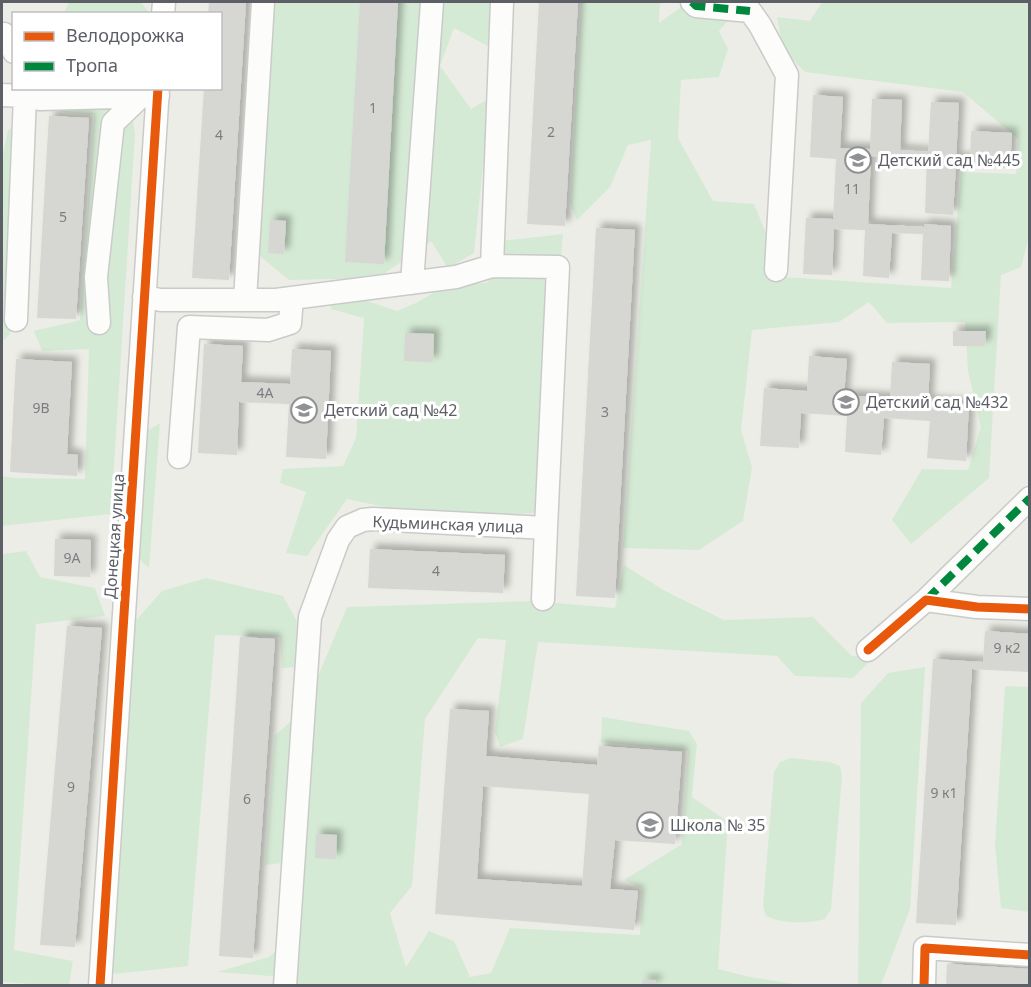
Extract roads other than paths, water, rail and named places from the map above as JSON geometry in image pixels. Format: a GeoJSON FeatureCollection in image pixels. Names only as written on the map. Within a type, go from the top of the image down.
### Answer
{"type":"FeatureCollection","features":[{"type":"Feature","properties":{"kind":"street"},"geometry":{"type":"LineString","coordinates":[[245,300],[263,2]]}},
{"type":"Feature","properties":{"kind":"street"},"geometry":{"type":"LineString","coordinates":[[412,283],[432,2]]}},
{"type":"Feature","properties":{"kind":"street"},"geometry":{"type":"LineString","coordinates":[[492,266],[502,2]]}},
{"type":"Feature","properties":{"kind":"street"},"geometry":{"type":"LineString","coordinates":[[692,2],[696,6],[750,11],[787,75],[776,270]]}},
{"type":"Feature","properties":{"kind":"street"},"geometry":{"type":"LineString","coordinates":[[2,34],[12,48]]}},
{"type":"Feature","properties":{"kind":"street"},"geometry":{"type":"LineString","coordinates":[[2,95],[152,94]]}},
{"type":"Feature","properties":{"kind":"street"},"geometry":{"type":"LineString","coordinates":[[99,323],[96,277],[113,123],[152,94]]}},
{"type":"Feature","properties":{"kind":"street","name":"Донецкая улица"},"geometry":{"type":"LineString","coordinates":[[100,986],[144,297],[152,94]]}},
{"type":"Feature","properties":{"kind":"street"},"geometry":{"type":"LineString","coordinates":[[16,320],[33,95]]}},
{"type":"Feature","properties":{"kind":"street","name":"Кудьминская улица"},"geometry":{"type":"LineString","coordinates":[[144,297],[161,300],[276,300],[456,277],[492,266],[558,267],[546,528],[363,520],[347,527],[338,540],[310,617],[285,986]]}},
{"type":"Feature","properties":{"kind":"street"},"geometry":{"type":"LineString","coordinates":[[179,456],[189,327],[268,330],[290,323],[292,298]]}},
{"type":"Feature","properties":{"kind":"street"},"geometry":{"type":"LineString","coordinates":[[868,650],[926,600],[1029,498]]}},
{"type":"Feature","properties":{"kind":"street"},"geometry":{"type":"LineString","coordinates":[[543,599],[546,528]]}},
{"type":"Feature","properties":{"kind":"street"},"geometry":{"type":"LineString","coordinates":[[926,600],[977,607],[1029,609]]}},
{"type":"Feature","properties":{"kind":"street"},"geometry":{"type":"LineString","coordinates":[[924,986],[925,948],[1029,955]]}},
{"type":"Feature","properties":{"kind":"place","name":"Детский сад №445"},"geometry":{"type":"Point","coordinates":[858,160]}},
{"type":"Feature","properties":{"kind":"place","name":"Детский сад №432"},"geometry":{"type":"Point","coordinates":[846,402]}},
{"type":"Feature","properties":{"kind":"place","name":"Детский сад №42"},"geometry":{"type":"Point","coordinates":[304,410]}},
{"type":"Feature","properties":{"kind":"place","name":"Школа № 35"},"geometry":{"type":"Point","coordinates":[650,825]}}]}
